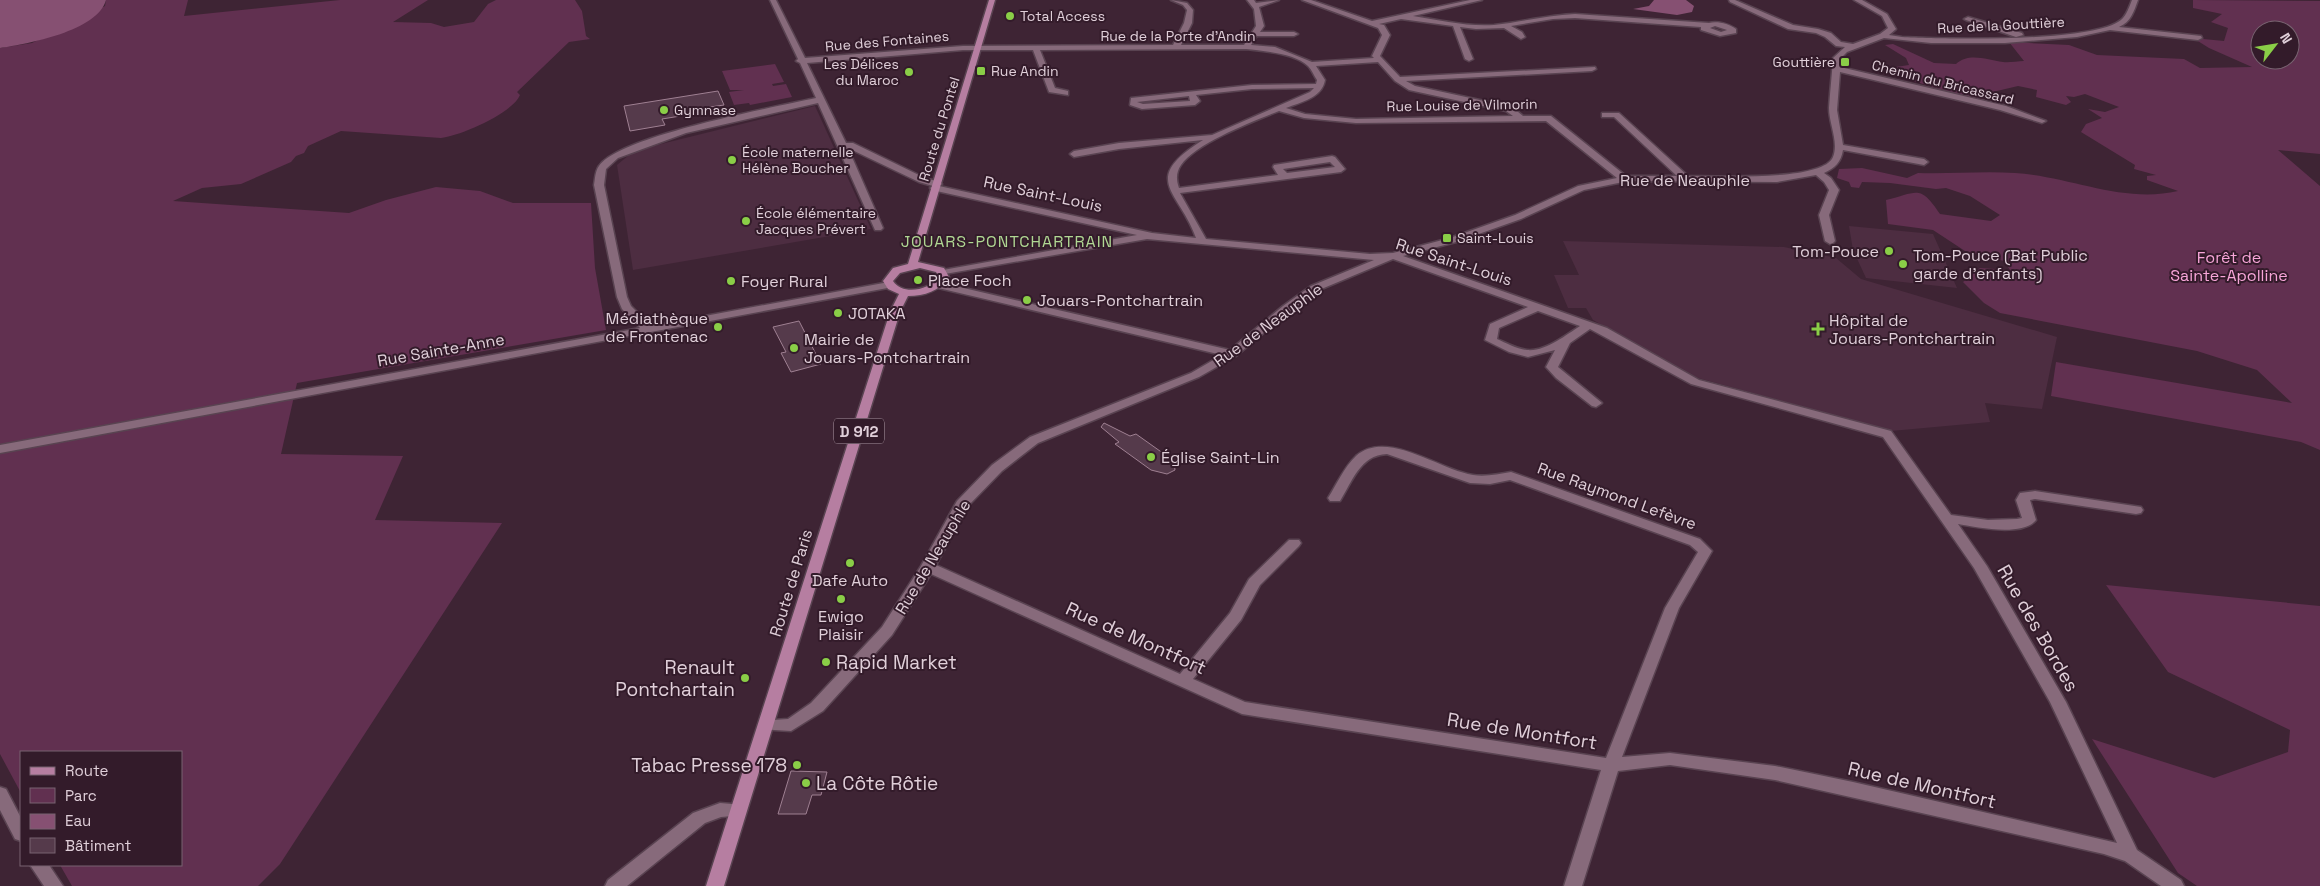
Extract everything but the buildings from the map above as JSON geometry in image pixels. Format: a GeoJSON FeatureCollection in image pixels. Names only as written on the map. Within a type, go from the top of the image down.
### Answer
{"type":"FeatureCollection","features":[{"type":"Feature","properties":{"kind":"main road","name":"Route du Pontel"},"geometry":{"type":"LineString","coordinates":[[912,266],[992,0]]}},
{"type":"Feature","properties":{"kind":"main road"},"geometry":{"type":"LineString","coordinates":[[912,266],[934,267],[943,273],[944,277],[938,285],[923,291],[905,292],[889,284],[889,277],[892,273],[912,266]]}},
{"type":"Feature","properties":{"kind":"main road","name":"Route de Paris"},"geometry":{"type":"LineString","coordinates":[[715,886],[895,312],[905,292]]}},
{"type":"Feature","properties":{"kind":"street"},"geometry":{"type":"LineString","coordinates":[[773,0],[800,61],[843,146],[878,228]]}},
{"type":"Feature","properties":{"kind":"street"},"geometry":{"type":"LineString","coordinates":[[1174,0],[1185,4],[1190,10],[1188,23],[1176,47]]}},
{"type":"Feature","properties":{"kind":"street"},"geometry":{"type":"LineString","coordinates":[[1246,47],[1260,26],[1260,17],[1252,3],[1276,0]]}},
{"type":"Feature","properties":{"kind":"street"},"geometry":{"type":"LineString","coordinates":[[1305,0],[1372,23],[1386,31],[1386,35],[1376,52],[1378,60],[1398,79],[1412,88],[1509,109],[1520,117]]}},
{"type":"Feature","properties":{"kind":"street"},"geometry":{"type":"LineString","coordinates":[[1431,0],[1443,8]]}},
{"type":"Feature","properties":{"kind":"street"},"geometry":{"type":"LineString","coordinates":[[1372,23],[1479,0]]}},
{"type":"Feature","properties":{"kind":"street"},"geometry":{"type":"LineString","coordinates":[[1814,173],[1830,167],[1837,159],[1839,147],[1833,110],[1837,58],[1852,46],[1883,36],[1892,28],[1885,15],[1857,0]]}},
{"type":"Feature","properties":{"kind":"street"},"geometry":{"type":"LineString","coordinates":[[2112,28],[2124,22],[2135,0]]}},
{"type":"Feature","properties":{"kind":"street"},"geometry":{"type":"LineString","coordinates":[[1732,1],[1791,27],[1818,31],[1828,35],[1839,44],[1852,46]]}},
{"type":"Feature","properties":{"kind":"street"},"geometry":{"type":"LineString","coordinates":[[1402,17],[1456,26],[1506,26],[1553,17],[1575,16],[1707,25]]}},
{"type":"Feature","properties":{"kind":"street"},"geometry":{"type":"LineString","coordinates":[[1968,19],[2029,39]]}},
{"type":"Feature","properties":{"kind":"street"},"geometry":{"type":"LineString","coordinates":[[1456,26],[1469,59]]}},
{"type":"Feature","properties":{"kind":"street"},"geometry":{"type":"LineString","coordinates":[[1506,26],[1519,34],[1521,38]]}},
{"type":"Feature","properties":{"kind":"street","name":"Rue de la Gouttière"},"geometry":{"type":"LineString","coordinates":[[1883,36],[1904,40],[2029,39],[2112,28],[2198,38]]}},
{"type":"Feature","properties":{"kind":"street"},"geometry":{"type":"LineString","coordinates":[[1256,34],[1294,34]]}},
{"type":"Feature","properties":{"kind":"street","name":"Rue de la Porte d'Andin"},"geometry":{"type":"LineString","coordinates":[[976,48],[1246,47],[1285,52],[1311,64]]}},
{"type":"Feature","properties":{"kind":"street","name":"Rue des Fontaines"},"geometry":{"type":"LineString","coordinates":[[800,61],[976,48]]}},
{"type":"Feature","properties":{"kind":"street"},"geometry":{"type":"LineString","coordinates":[[1036,48],[1052,90],[1065,93]]}},
{"type":"Feature","properties":{"kind":"street"},"geometry":{"type":"LineString","coordinates":[[1311,64],[1378,60]]}},
{"type":"Feature","properties":{"kind":"street"},"geometry":{"type":"LineString","coordinates":[[1074,154],[1212,136],[1281,109],[1313,94],[1320,86],[1319,74],[1311,64]]}},
{"type":"Feature","properties":{"kind":"street"},"geometry":{"type":"LineString","coordinates":[[1398,79],[1592,69]]}},
{"type":"Feature","properties":{"kind":"street","name":"Chemin du Bricassard"},"geometry":{"type":"LineString","coordinates":[[1837,70],[2003,108],[2042,121]]}},
{"type":"Feature","properties":{"kind":"street"},"geometry":{"type":"LineString","coordinates":[[1191,93],[1196,101],[1192,103],[1142,107],[1133,103],[1134,100],[1140,99],[1191,93],[1278,85],[1320,86]]}},
{"type":"Feature","properties":{"kind":"street"},"geometry":{"type":"LineString","coordinates":[[648,329],[626,306],[622,297],[599,186],[602,168],[615,156],[683,131],[819,100]]}},
{"type":"Feature","properties":{"kind":"street","name":"Rue Louise de Vilmorin"},"geometry":{"type":"LineString","coordinates":[[1281,109],[1304,116],[1356,121],[1540,117],[1554,120],[1624,179]]}},
{"type":"Feature","properties":{"kind":"street"},"geometry":{"type":"LineString","coordinates":[[1605,115],[1616,115],[1685,178]]}},
{"type":"Feature","properties":{"kind":"street"},"geometry":{"type":"LineString","coordinates":[[1202,241],[1174,190],[1171,174],[1180,160],[1212,136]]}},
{"type":"Feature","properties":{"kind":"street","name":"Rue Saint-Louis"},"geometry":{"type":"LineString","coordinates":[[843,146],[850,146],[936,186],[1144,232],[1147,236],[1370,257],[1393,256],[1603,330],[1695,382],[1887,434]]}},
{"type":"Feature","properties":{"kind":"street"},"geometry":{"type":"LineString","coordinates":[[1839,147],[1924,162]]}},
{"type":"Feature","properties":{"kind":"street"},"geometry":{"type":"LineString","coordinates":[[1174,190],[1341,169],[1332,159],[1277,167],[1284,176]]}},
{"type":"Feature","properties":{"kind":"street"},"geometry":{"type":"LineString","coordinates":[[1814,173],[1828,180],[1834,190],[1824,215],[1830,241]]}},
{"type":"Feature","properties":{"kind":"street","name":"Rue de Neauphle"},"geometry":{"type":"LineString","coordinates":[[766,725],[792,725],[817,707],[887,631],[928,567],[962,504],[997,468],[1034,440],[1196,375],[1232,354],[1286,308],[1315,288],[1393,256],[1475,233],[1518,217],[1581,188],[1624,179],[1778,179],[1814,173]]}},
{"type":"Feature","properties":{"kind":"street"},"geometry":{"type":"LineString","coordinates":[[943,273],[1147,236]]}},
{"type":"Feature","properties":{"kind":"street","name":"Rue Sainte-Anne"},"geometry":{"type":"LineString","coordinates":[[0,449],[889,284]]}},
{"type":"Feature","properties":{"kind":"street"},"geometry":{"type":"LineString","coordinates":[[938,285],[1232,354]]}},
{"type":"Feature","properties":{"kind":"street"},"geometry":{"type":"LineString","coordinates":[[1538,307],[1494,326],[1491,340],[1523,355],[1539,354],[1565,341],[1590,325]]}},
{"type":"Feature","properties":{"kind":"street"},"geometry":{"type":"LineString","coordinates":[[1565,341],[1552,367],[1560,376],[1596,403]]}},
{"type":"Feature","properties":{"kind":"street","name":"Rue des Bordes"},"geometry":{"type":"LineString","coordinates":[[1887,434],[1980,566],[2058,702],[2131,855]]}},
{"type":"Feature","properties":{"kind":"street","name":"Rue Raymond Lefèvre"},"geometry":{"type":"LineString","coordinates":[[1335,498],[1366,453],[1376,449],[1388,450],[1470,479],[1490,480],[1512,476],[1702,546],[1705,551],[1672,608],[1611,766]]}},
{"type":"Feature","properties":{"kind":"street"},"geometry":{"type":"LineString","coordinates":[[1946,518],[1997,525],[2019,524],[2028,520],[2023,500],[2025,496],[2035,495],[2136,510]]}},
{"type":"Feature","properties":{"kind":"street"},"geometry":{"type":"LineString","coordinates":[[1183,681],[1236,616],[1254,582],[1294,543]]}},
{"type":"Feature","properties":{"kind":"street","name":"Rue de Montfort"},"geometry":{"type":"LineString","coordinates":[[928,567],[1242,708],[1611,766],[1670,759],[1775,773],[2104,846],[2131,855]]}},
{"type":"Feature","properties":{"kind":"street"},"geometry":{"type":"LineString","coordinates":[[1573,886],[1611,766]]}},
{"type":"Feature","properties":{"kind":"street"},"geometry":{"type":"LineString","coordinates":[[0,794],[20,832]]}},
{"type":"Feature","properties":{"kind":"street"},"geometry":{"type":"LineString","coordinates":[[614,886],[699,818],[720,810],[738,810]]}},
{"type":"Feature","properties":{"kind":"street"},"geometry":{"type":"LineString","coordinates":[[2131,855],[2174,886]]}},
{"type":"Feature","properties":{"kind":"street"},"geometry":{"type":"LineString","coordinates":[[40,866],[54,886]]}},
{"type":"Feature","properties":{"kind":"shaded area"},"geometry":{"type":"Polygon","coordinates":[[[815,106],[871,229],[633,270],[617,165],[629,155],[649,147],[815,106]]]}},
{"type":"Feature","properties":{"kind":"shaded area","name":"Tom-Pouce (Bat Public garde d'enfants)"},"geometry":{"type":"Polygon","coordinates":[[[1849,226],[1933,234],[1957,288],[1866,278],[1853,250],[1849,226]]]}},
{"type":"Feature","properties":{"kind":"shaded area","name":"Hôpital de Jouars-Pontchartrain"},"geometry":{"type":"Polygon","coordinates":[[[1563,241],[1784,247],[1836,258],[1861,279],[2057,337],[2042,409],[1985,403],[1990,422],[1891,431],[1691,376],[1593,320],[1586,308],[1568,308],[1554,275],[1579,275],[1563,241]]]}},
{"type":"Feature","properties":{"kind":"green space"},"geometry":{"type":"Polygon","coordinates":[[[106,0],[188,0],[184,16],[340,0],[428,0],[393,22],[431,23],[444,27],[474,22],[488,4],[496,0],[575,0],[582,11],[586,36],[590,39],[569,42],[517,92],[520,95],[507,109],[497,116],[460,133],[441,138],[341,131],[308,146],[304,153],[296,156],[291,162],[241,184],[202,188],[173,201],[349,213],[386,200],[436,187],[480,191],[513,203],[591,203],[595,268],[606,330],[297,383],[281,454],[403,456],[375,520],[502,523],[280,864],[258,886],[72,886],[61,866],[182,866],[182,751],[20,751],[20,791],[0,754],[0,48],[32,43],[105,6],[106,0]]]}},
{"type":"Feature","properties":{"kind":"green space","name":"Forêt de Sainte-Apolline"},"geometry":{"type":"Polygon","coordinates":[[[2193,0],[2320,1],[2320,154],[2278,150],[2320,186],[2320,450],[2301,442],[2051,396],[2056,362],[2292,403],[2257,370],[2197,351],[2000,313],[1984,303],[1963,282],[1980,268],[2010,270],[2004,261],[1965,251],[1933,230],[1888,224],[1886,200],[1918,193],[1928,198],[1940,214],[1991,221],[2000,215],[1970,196],[1946,188],[1936,189],[1890,183],[1862,182],[1859,188],[1851,187],[1849,182],[1837,178],[1839,169],[1862,168],[1907,178],[1918,173],[2003,172],[2035,175],[2116,192],[2157,194],[2178,191],[2147,180],[2147,176],[2156,175],[2134,169],[2135,165],[2081,132],[2086,124],[2102,118],[2088,109],[2105,112],[2119,107],[2085,94],[2074,97],[2066,96],[2071,102],[2066,105],[2036,97],[2037,90],[2018,86],[1980,95],[1983,99],[1981,101],[1896,76],[1901,70],[1889,68],[1909,65],[1906,58],[1885,45],[1893,44],[1934,63],[1956,64],[1967,58],[2005,62],[2024,61],[2009,42],[2069,45],[2097,55],[2184,59],[2200,68],[2250,67],[2250,70],[2300,70],[2300,20],[2250,20],[2250,66],[2209,48],[2193,38],[2224,41],[2228,28],[2211,22],[2222,14],[2193,8],[2193,0]]]}},
{"type":"Feature","properties":{"kind":"green space"},"geometry":{"type":"Polygon","coordinates":[[[775,64],[784,82],[772,84],[773,86],[786,84],[792,97],[750,105],[749,103],[734,105],[729,92],[744,90],[730,90],[722,71],[775,64]]]}},
{"type":"Feature","properties":{"kind":"green space"},"geometry":{"type":"Polygon","coordinates":[[[2106,585],[2320,606],[2320,886],[2197,886],[2178,873],[2092,739],[2214,778],[2288,752],[2290,730],[2168,672],[2106,585]]]}},
{"type":"Feature","properties":{"kind":"water"},"geometry":{"type":"Polygon","coordinates":[[[0,0],[106,0],[100,11],[90,20],[76,28],[43,39],[0,48],[0,0]]]}},
{"type":"Feature","properties":{"kind":"water"},"geometry":{"type":"Polygon","coordinates":[[[1654,0],[1686,0],[1694,6],[1692,12],[1677,15],[1633,9],[1649,6],[1654,0]]]}},
{"type":"Feature","properties":{"kind":"place","name":"Total Access"},"geometry":{"type":"Point","coordinates":[1010,16]}},
{"type":"Feature","properties":{"kind":"place","name":"Gouttière"},"geometry":{"type":"Point","coordinates":[1845,62]}},
{"type":"Feature","properties":{"kind":"place","name":"Rue Andin"},"geometry":{"type":"Point","coordinates":[981,71]}},
{"type":"Feature","properties":{"kind":"place","name":"Les Délices du Maroc"},"geometry":{"type":"Point","coordinates":[909,72]}},
{"type":"Feature","properties":{"kind":"place","name":"Gymnase"},"geometry":{"type":"Point","coordinates":[664,110]}},
{"type":"Feature","properties":{"kind":"place","name":"École maternelle Hélène Boucher"},"geometry":{"type":"Point","coordinates":[732,160]}},
{"type":"Feature","properties":{"kind":"place","name":"École élémentaire Jacques Prévert"},"geometry":{"type":"Point","coordinates":[746,221]}},
{"type":"Feature","properties":{"kind":"place","name":"Saint-Louis"},"geometry":{"type":"Point","coordinates":[1447,238]}},
{"type":"Feature","properties":{"kind":"place","name":"Tom-Pouce"},"geometry":{"type":"Point","coordinates":[1889,251]}},
{"type":"Feature","properties":{"kind":"place","name":"Tom-Pouce (Bat Public garde d'enfants)"},"geometry":{"type":"Point","coordinates":[1903,264]}},
{"type":"Feature","properties":{"kind":"place","name":"Place Foch"},"geometry":{"type":"Point","coordinates":[918,280]}},
{"type":"Feature","properties":{"kind":"place","name":"Foyer Rural"},"geometry":{"type":"Point","coordinates":[731,281]}},
{"type":"Feature","properties":{"kind":"place","name":"Jouars-Pontchartrain"},"geometry":{"type":"Point","coordinates":[1027,300]}},
{"type":"Feature","properties":{"kind":"place","name":"JOTAKA"},"geometry":{"type":"Point","coordinates":[838,313]}},
{"type":"Feature","properties":{"kind":"place","name":"Médiathèque de Frontenac"},"geometry":{"type":"Point","coordinates":[718,327]}},
{"type":"Feature","properties":{"kind":"place","name":"Hôpital de Jouars-Pontchartrain"},"geometry":{"type":"Point","coordinates":[1818,329]}},
{"type":"Feature","properties":{"kind":"place","name":"Mairie de Jouars-Pontchartrain"},"geometry":{"type":"Point","coordinates":[794,348]}},
{"type":"Feature","properties":{"kind":"place","name":"Église Saint-Lin"},"geometry":{"type":"Point","coordinates":[1151,457]}},
{"type":"Feature","properties":{"kind":"place","name":"Dafe Auto"},"geometry":{"type":"Point","coordinates":[850,563]}},
{"type":"Feature","properties":{"kind":"place","name":"Ewigo Plaisir"},"geometry":{"type":"Point","coordinates":[841,599]}},
{"type":"Feature","properties":{"kind":"place","name":"Rapid Market"},"geometry":{"type":"Point","coordinates":[826,662]}},
{"type":"Feature","properties":{"kind":"place","name":"Renault Pontchartain"},"geometry":{"type":"Point","coordinates":[745,678]}},
{"type":"Feature","properties":{"kind":"place","name":"Tabac Presse 178"},"geometry":{"type":"Point","coordinates":[797,765]}},
{"type":"Feature","properties":{"kind":"place","name":"La Côte Rôtie"},"geometry":{"type":"Point","coordinates":[806,783]}},
{"type":"Feature","properties":{"kind":"district","name":"JOUARS-PONTCHARTRAIN"},"geometry":{"type":"Point","coordinates":[1007,241]}}]}
